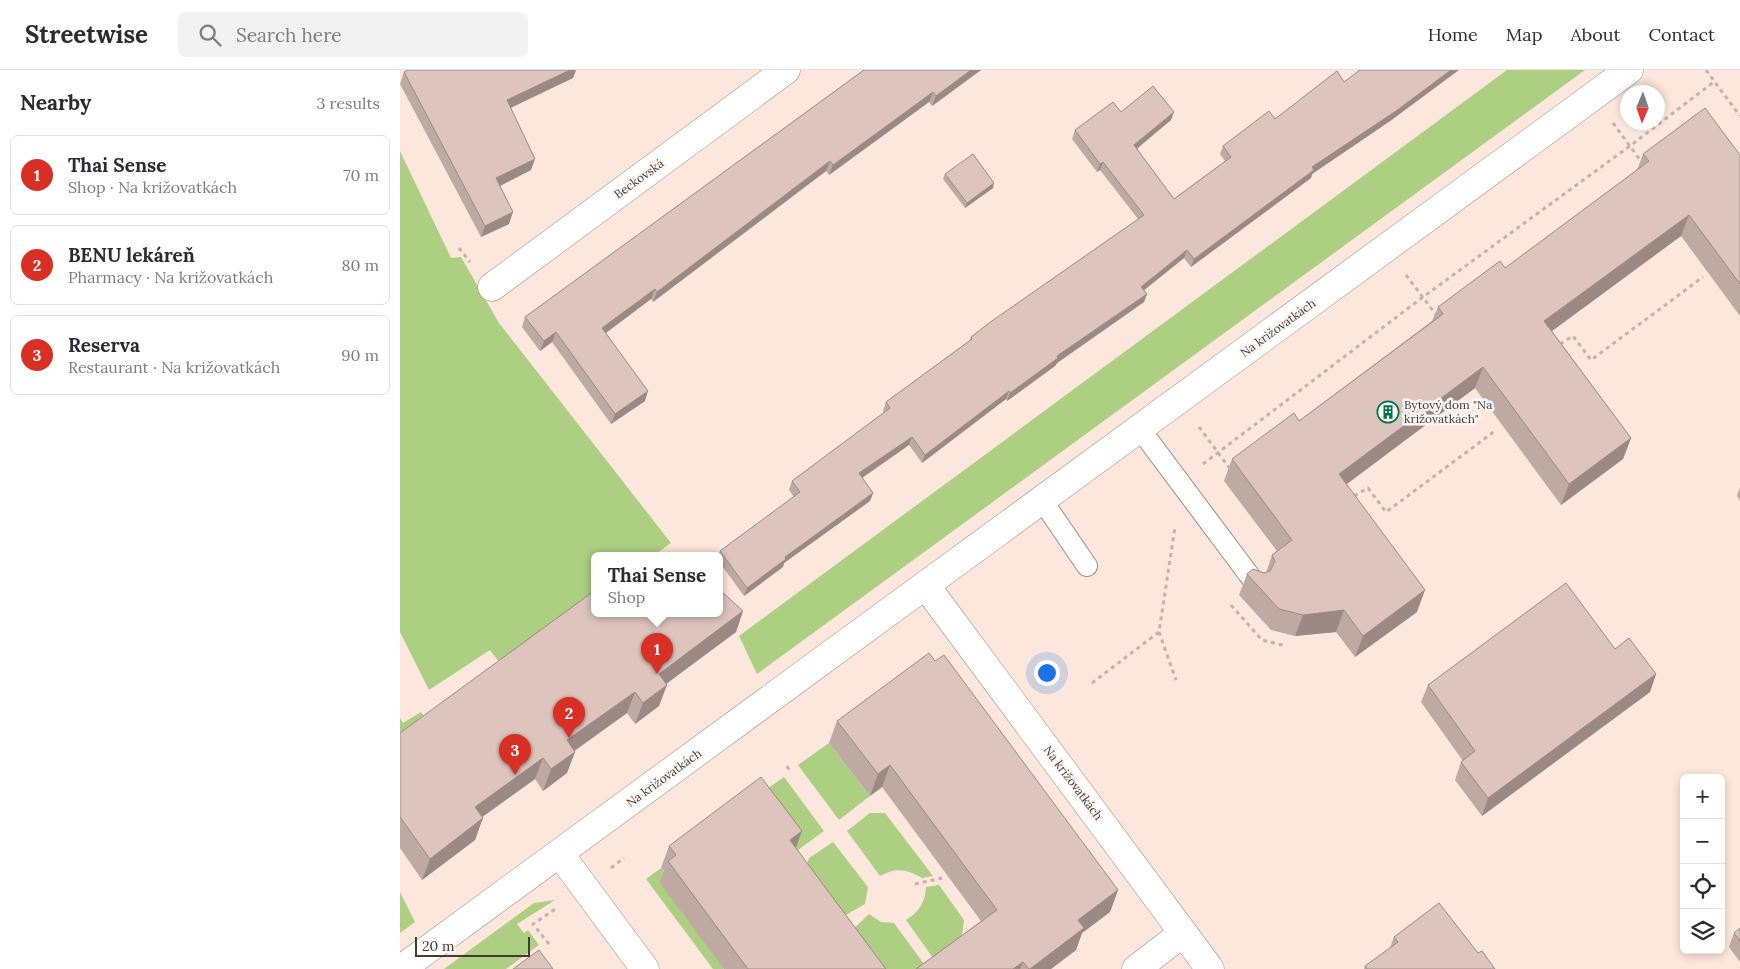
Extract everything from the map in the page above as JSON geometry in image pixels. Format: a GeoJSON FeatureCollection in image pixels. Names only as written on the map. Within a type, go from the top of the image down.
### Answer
{"type":"FeatureCollection","features":[{"type":"Feature","properties":{"kind":"street","name":"Beckovská"},"geometry":{"type":"LineString","coordinates":[[492,287],[786,70]]}},
{"type":"Feature","properties":{"kind":"street","name":"Na križovatkách"},"geometry":{"type":"LineString","coordinates":[[401,969],[1629,70]]}},
{"type":"Feature","properties":{"kind":"street","name":"Na križovatkách"},"geometry":{"type":"LineString","coordinates":[[926,586],[1210,969]]}},
{"type":"Feature","properties":{"kind":"street"},"geometry":{"type":"LineString","coordinates":[[560,854],[645,969]]}},
{"type":"Feature","properties":{"kind":"street"},"geometry":{"type":"LineString","coordinates":[[1136,969],[1184,933]]}},
{"type":"Feature","properties":{"kind":"lane"},"geometry":{"type":"LineString","coordinates":[[1140,429],[1255,583]]}},
{"type":"Feature","properties":{"kind":"lane"},"geometry":{"type":"LineString","coordinates":[[1042,500],[1087,566]]}},
{"type":"Feature","properties":{"kind":"path"},"geometry":{"type":"LineString","coordinates":[[1706,70],[1740,116]]}},
{"type":"Feature","properties":{"kind":"path"},"geometry":{"type":"LineString","coordinates":[[1202,464],[1423,297],[1630,146],[1714,81]]}},
{"type":"Feature","properties":{"kind":"path"},"geometry":{"type":"LineString","coordinates":[[1592,97],[1645,168]]}},
{"type":"Feature","properties":{"kind":"path"},"geometry":{"type":"LineString","coordinates":[[1385,249],[1441,320]]}},
{"type":"Feature","properties":{"kind":"path"},"geometry":{"type":"LineString","coordinates":[[1555,337],[1560,344],[1573,336],[1591,360],[1702,277]]}},
{"type":"Feature","properties":{"kind":"path"},"geometry":{"type":"LineString","coordinates":[[1179,400],[1234,474]]}},
{"type":"Feature","properties":{"kind":"path"},"geometry":{"type":"LineString","coordinates":[[1351,493],[1355,497],[1368,488],[1386,512],[1495,431]]}},
{"type":"Feature","properties":{"kind":"path"},"geometry":{"type":"LineString","coordinates":[[1176,680],[1159,632],[1174,526],[1180,534]]}},
{"type":"Feature","properties":{"kind":"path"},"geometry":{"type":"LineString","coordinates":[[1226,598],[1262,640],[1286,646]]}},
{"type":"Feature","properties":{"kind":"path"},"geometry":{"type":"LineString","coordinates":[[1092,683],[1159,632]]}},
{"type":"Feature","properties":{"kind":"path"},"geometry":{"type":"LineString","coordinates":[[787,766],[790,771]]}},
{"type":"Feature","properties":{"kind":"path"},"geometry":{"type":"LineString","coordinates":[[915,884],[942,878]]}},
{"type":"Feature","properties":{"kind":"path"},"geometry":{"type":"LineString","coordinates":[[549,944],[533,924],[560,905]]}},
{"type":"Feature","properties":{"kind":"green space"},"geometry":{"type":"Polygon","coordinates":[[[1507,70],[1585,70],[757,674],[739,636],[1507,70]]]}},
{"type":"Feature","properties":{"kind":"green space"},"geometry":{"type":"Polygon","coordinates":[[[400,151],[451,258],[461,257],[499,323],[671,543],[658,552],[591,552],[591,601],[502,666],[490,650],[429,690],[400,632],[400,151]]]}},
{"type":"Feature","properties":{"kind":"green space"},"geometry":{"type":"Polygon","coordinates":[[[421,712],[427,720],[400,740],[400,718],[403,723],[421,712]]]}},
{"type":"Feature","properties":{"kind":"green space"},"geometry":{"type":"Polygon","coordinates":[[[829,743],[870,796],[839,820],[798,765],[829,743]]]}},
{"type":"Feature","properties":{"kind":"green space"},"geometry":{"type":"Polygon","coordinates":[[[784,777],[824,831],[794,853],[753,799],[784,777]]]}},
{"type":"Feature","properties":{"kind":"green space"},"geometry":{"type":"Polygon","coordinates":[[[870,813],[885,813],[933,876],[922,878],[906,871],[896,870],[880,876],[847,831],[870,813]]]}},
{"type":"Feature","properties":{"kind":"green space"},"geometry":{"type":"Polygon","coordinates":[[[833,842],[868,887],[865,904],[839,919],[805,873],[809,858],[833,842]]]}},
{"type":"Feature","properties":{"kind":"green space"},"geometry":{"type":"Polygon","coordinates":[[[661,868],[724,969],[713,969],[646,879],[661,868]]]}},
{"type":"Feature","properties":{"kind":"green space"},"geometry":{"type":"Polygon","coordinates":[[[939,885],[964,920],[962,936],[933,958],[906,920],[920,906],[926,887],[939,885]]]}},
{"type":"Feature","properties":{"kind":"green space"},"geometry":{"type":"Polygon","coordinates":[[[400,892],[415,922],[400,933],[400,892]]]}},
{"type":"Feature","properties":{"kind":"green space"},"geometry":{"type":"Polygon","coordinates":[[[555,900],[517,924],[524,933],[528,930],[539,945],[506,969],[444,969],[534,903],[555,900]]]}},
{"type":"Feature","properties":{"kind":"green space"},"geometry":{"type":"Polygon","coordinates":[[[869,914],[881,922],[894,923],[924,964],[918,969],[876,969],[848,934],[869,914]]]}},
{"type":"Feature","properties":{"kind":"building"},"geometry":{"type":"Polygon","coordinates":[[[408,70],[570,70],[507,100],[535,159],[496,178],[513,212],[485,226],[404,72],[408,70]]]}},
{"type":"Feature","properties":{"kind":"building"},"geometry":{"type":"Polygon","coordinates":[[[864,70],[971,70],[936,96],[933,92],[833,165],[830,161],[657,292],[655,289],[602,328],[648,391],[615,414],[556,332],[544,341],[525,317],[864,70]]]}},
{"type":"Feature","properties":{"kind":"building"},"geometry":{"type":"Polygon","coordinates":[[[1360,70],[1451,70],[1396,111],[1312,167],[1314,170],[1194,259],[1187,250],[1141,287],[1147,294],[1057,356],[1058,358],[1010,393],[1009,391],[925,455],[912,437],[859,473],[873,493],[785,557],[786,559],[747,588],[723,555],[723,552],[720,551],[800,492],[792,481],[890,408],[886,402],[972,339],[971,337],[989,323],[1144,215],[1103,162],[1100,164],[1075,130],[1113,102],[1121,112],[1153,86],[1174,112],[1134,145],[1174,199],[1231,157],[1223,146],[1269,111],[1275,119],[1337,71],[1344,82],[1360,70]]]}},
{"type":"Feature","properties":{"kind":"building","name":"Bytový dom \"Na križovatkách\""},"geometry":{"type":"Polygon","coordinates":[[[1705,108],[1740,155],[1740,284],[1689,215],[1544,321],[1631,438],[1569,484],[1483,367],[1339,474],[1425,590],[1363,636],[1344,610],[1303,615],[1279,609],[1247,574],[1253,569],[1264,573],[1270,571],[1275,561],[1272,555],[1292,540],[1232,459],[1294,413],[1299,421],[1443,314],[1438,307],[1500,261],[1505,268],[1649,161],[1643,154],[1705,108]]]}},
{"type":"Feature","properties":{"kind":"building"},"geometry":{"type":"Polygon","coordinates":[[[973,154],[994,183],[967,203],[945,174],[973,154]]]}},
{"type":"Feature","properties":{"kind":"building"},"geometry":{"type":"Polygon","coordinates":[[[1566,583],[1615,649],[1629,638],[1656,674],[1488,798],[1461,762],[1475,751],[1428,685],[1566,583]]]}},
{"type":"Feature","properties":{"kind":"building"},"geometry":{"type":"Polygon","coordinates":[[[591,593],[591,617],[723,617],[723,593],[743,611],[659,674],[667,685],[643,703],[635,692],[567,740],[575,752],[551,769],[543,758],[475,807],[483,818],[430,859],[400,817],[400,733],[591,593]]]}},
{"type":"Feature","properties":{"kind":"building"},"geometry":{"type":"Polygon","coordinates":[[[929,653],[935,661],[944,655],[1118,890],[1078,920],[1084,928],[1030,969],[1023,962],[1013,969],[916,969],[997,910],[890,765],[878,774],[837,721],[929,653]]]}},
{"type":"Feature","properties":{"kind":"building"},"geometry":{"type":"Polygon","coordinates":[[[761,777],[802,831],[790,840],[886,969],[748,969],[668,861],[676,855],[669,846],[761,777]]]}},
{"type":"Feature","properties":{"kind":"building"},"geometry":{"type":"Polygon","coordinates":[[[1439,903],[1478,953],[1482,951],[1495,969],[1367,969],[1365,966],[1398,942],[1394,937],[1439,903]]]}},
{"type":"Feature","properties":{"kind":"building"},"geometry":{"type":"Polygon","coordinates":[[[1740,928],[1740,941],[1734,933],[1740,928]]]}},
{"type":"Feature","properties":{"kind":"building"},"geometry":{"type":"Polygon","coordinates":[[[539,950],[553,969],[513,969],[539,950]]]}},
{"type":"Feature","properties":{"kind":"place","name":"Bytový dom \"Na križovatkách\""},"geometry":{"type":"Point","coordinates":[1388,412]}},
{"type":"Feature","properties":{"kind":"place","name":"Thai Sense"},"geometry":{"type":"Point","coordinates":[657,674]}},
{"type":"Feature","properties":{"kind":"place","name":"BENU lekáreň"},"geometry":{"type":"Point","coordinates":[569,738]}},
{"type":"Feature","properties":{"kind":"place","name":"Reserva"},"geometry":{"type":"Point","coordinates":[515,775]}}]}
